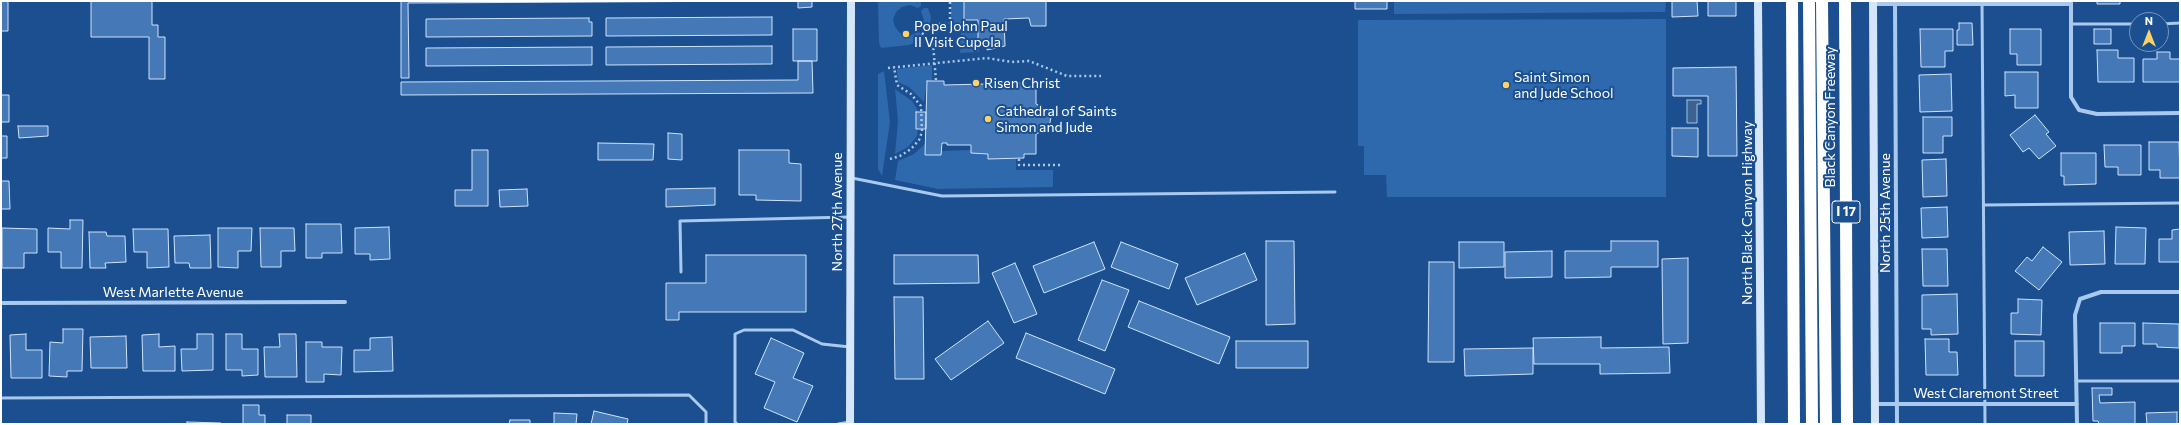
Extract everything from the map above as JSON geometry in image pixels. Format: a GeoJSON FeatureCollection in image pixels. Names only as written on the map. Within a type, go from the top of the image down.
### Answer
{"type":"FeatureCollection","features":[{"type":"Feature","properties":{"kind":"highway"},"geometry":{"type":"LineString","coordinates":[[1792,1],[1794,424]]}},
{"type":"Feature","properties":{"kind":"highway"},"geometry":{"type":"LineString","coordinates":[[1809,1],[1812,424]]}},
{"type":"Feature","properties":{"kind":"highway"},"geometry":{"type":"LineString","coordinates":[[1822,1],[1826,424]]}},
{"type":"Feature","properties":{"kind":"highway","name":"Black Canyon Freeway"},"geometry":{"type":"LineString","coordinates":[[1845,1],[1847,424]]}},
{"type":"Feature","properties":{"kind":"main road","name":"North 27th Avenue"},"geometry":{"type":"LineString","coordinates":[[850,1],[850,423]]}},
{"type":"Feature","properties":{"kind":"main road","name":"North Black Canyon Highway"},"geometry":{"type":"LineString","coordinates":[[1758,1],[1761,424]]}},
{"type":"Feature","properties":{"kind":"main road"},"geometry":{"type":"LineString","coordinates":[[1873,3],[1875,424]]}},
{"type":"Feature","properties":{"kind":"street"},"geometry":{"type":"LineString","coordinates":[[1873,3],[2071,3],[2071,97],[2079,110],[2097,114],[2180,113]]}},
{"type":"Feature","properties":{"kind":"street","name":"North 25th Avenue"},"geometry":{"type":"LineString","coordinates":[[1895,3],[1897,424]]}},
{"type":"Feature","properties":{"kind":"street"},"geometry":{"type":"LineString","coordinates":[[2077,404],[2076,315],[2080,299],[2101,292],[2180,292]]}},
{"type":"Feature","properties":{"kind":"street","name":"West Marlette Avenue"},"geometry":{"type":"LineString","coordinates":[[1,303],[345,302]]}},
{"type":"Feature","properties":{"kind":"street","name":"West Claremont Street"},"geometry":{"type":"LineString","coordinates":[[1875,404],[2077,404],[2077,424]]}},
{"type":"Feature","properties":{"kind":"lane"},"geometry":{"type":"LineString","coordinates":[[1982,3],[1985,424]]}},
{"type":"Feature","properties":{"kind":"lane"},"geometry":{"type":"LineString","coordinates":[[2169,24],[2180,23]]}},
{"type":"Feature","properties":{"kind":"lane"},"geometry":{"type":"LineString","coordinates":[[2071,24],[2129,24]]}},
{"type":"Feature","properties":{"kind":"lane"},"geometry":{"type":"LineString","coordinates":[[850,178],[942,196],[1335,192]]}},
{"type":"Feature","properties":{"kind":"lane"},"geometry":{"type":"LineString","coordinates":[[1984,205],[2180,203]]}},
{"type":"Feature","properties":{"kind":"lane"},"geometry":{"type":"LineString","coordinates":[[681,272],[680,221],[850,217]]}},
{"type":"Feature","properties":{"kind":"lane"},"geometry":{"type":"LineString","coordinates":[[737,424],[735,422],[735,334],[744,330],[793,330],[822,344],[850,347]]}},
{"type":"Feature","properties":{"kind":"lane"},"geometry":{"type":"LineString","coordinates":[[2076,381],[2180,381]]}},
{"type":"Feature","properties":{"kind":"lane"},"geometry":{"type":"LineString","coordinates":[[1,398],[689,395],[706,412],[706,424]]}},
{"type":"Feature","properties":{"kind":"lane"},"geometry":{"type":"LineString","coordinates":[[838,424],[850,423]]}},
{"type":"Feature","properties":{"kind":"path"},"geometry":{"type":"LineString","coordinates":[[950,1],[950,24]]}},
{"type":"Feature","properties":{"kind":"path"},"geometry":{"type":"LineString","coordinates":[[939,24],[975,24],[975,20]]}},
{"type":"Feature","properties":{"kind":"path"},"geometry":{"type":"LineString","coordinates":[[922,33],[933,43],[936,81]]}},
{"type":"Feature","properties":{"kind":"path"},"geometry":{"type":"LineString","coordinates":[[888,68],[935,62],[987,58],[1012,62],[1029,61],[1067,76],[1101,76]]}},
{"type":"Feature","properties":{"kind":"path"},"geometry":{"type":"LineString","coordinates":[[890,159],[900,156],[911,149],[919,140],[922,132],[921,106],[911,94],[897,85],[894,67]]}},
{"type":"Feature","properties":{"kind":"path"},"geometry":{"type":"LineString","coordinates":[[1019,159],[1019,165],[1060,165]]}},
{"type":"Feature","properties":{"kind":"shaded area"},"geometry":{"type":"Polygon","coordinates":[[[880,1],[921,1],[921,6],[918,8],[910,5],[902,7],[896,12],[893,20],[895,27],[900,33],[911,35],[919,32],[922,35],[921,40],[909,45],[881,48],[879,43],[878,3],[880,1]]]}},
{"type":"Feature","properties":{"kind":"shaded area"},"geometry":{"type":"Polygon","coordinates":[[[951,1],[964,1],[965,23],[951,22],[951,1]]]}},
{"type":"Feature","properties":{"kind":"shaded area"},"geometry":{"type":"Polygon","coordinates":[[[1394,1],[1666,1],[1665,12],[1394,14],[1394,1]]]}},
{"type":"Feature","properties":{"kind":"shaded area"},"geometry":{"type":"Polygon","coordinates":[[[924,8],[928,8],[931,17],[928,32],[921,30],[924,20],[921,11],[924,8]]]}},
{"type":"Feature","properties":{"kind":"shaded area","name":"Saint Simon and Jude School"},"geometry":{"type":"Polygon","coordinates":[[[1666,19],[1666,197],[1387,197],[1386,175],[1364,175],[1364,146],[1358,146],[1358,20],[1666,19]]]}},
{"type":"Feature","properties":{"kind":"shaded area"},"geometry":{"type":"Polygon","coordinates":[[[953,27],[978,27],[979,52],[960,53],[961,30],[953,30],[953,27]]]}},
{"type":"Feature","properties":{"kind":"shaded area"},"geometry":{"type":"Polygon","coordinates":[[[932,65],[932,81],[927,81],[924,102],[909,87],[898,82],[897,69],[932,65]]]}},
{"type":"Feature","properties":{"kind":"shaded area"},"geometry":{"type":"Polygon","coordinates":[[[884,71],[890,122],[882,176],[878,169],[878,74],[884,71]]]}},
{"type":"Feature","properties":{"kind":"shaded area"},"geometry":{"type":"Polygon","coordinates":[[[895,89],[912,101],[919,112],[917,136],[908,147],[895,154],[898,121],[895,89]]]}},
{"type":"Feature","properties":{"kind":"shaded area"},"geometry":{"type":"Polygon","coordinates":[[[1687,100],[1701,100],[1701,104],[1697,104],[1697,123],[1687,123],[1687,100]]]}},
{"type":"Feature","properties":{"kind":"shaded area"},"geometry":{"type":"Polygon","coordinates":[[[926,143],[926,155],[941,155],[941,151],[971,150],[971,153],[988,154],[989,159],[1016,159],[1016,170],[1053,170],[1053,187],[938,189],[895,180],[898,161],[914,154],[926,143]]]}},
{"type":"Feature","properties":{"kind":"building"},"geometry":{"type":"Polygon","coordinates":[[[1,1],[8,1],[8,31],[1,31],[1,1]]]}},
{"type":"Feature","properties":{"kind":"building"},"geometry":{"type":"Polygon","coordinates":[[[91,1],[152,1],[152,25],[158,25],[158,37],[165,37],[165,79],[149,79],[149,37],[91,37],[91,1]]]}},
{"type":"Feature","properties":{"kind":"building"},"geometry":{"type":"Polygon","coordinates":[[[401,1],[777,1],[408,3],[409,78],[401,78],[401,1]]]}},
{"type":"Feature","properties":{"kind":"building"},"geometry":{"type":"Polygon","coordinates":[[[798,1],[812,1],[812,7],[798,8],[798,1]]]}},
{"type":"Feature","properties":{"kind":"building"},"geometry":{"type":"Polygon","coordinates":[[[964,1],[1046,1],[1046,26],[1031,26],[1029,18],[1004,19],[1005,46],[987,50],[987,44],[978,44],[978,20],[964,20],[964,1]]]}},
{"type":"Feature","properties":{"kind":"building"},"geometry":{"type":"Polygon","coordinates":[[[1355,1],[1387,1],[1387,9],[1355,9],[1355,1]]]}},
{"type":"Feature","properties":{"kind":"building"},"geometry":{"type":"Polygon","coordinates":[[[1672,1],[1697,1],[1698,16],[1672,17],[1672,1]]]}},
{"type":"Feature","properties":{"kind":"building"},"geometry":{"type":"Polygon","coordinates":[[[1708,1],[1736,1],[1736,16],[1708,16],[1708,1]]]}},
{"type":"Feature","properties":{"kind":"building"},"geometry":{"type":"Polygon","coordinates":[[[2097,1],[2120,1],[2120,4],[2097,4],[2097,1]]]}},
{"type":"Feature","properties":{"kind":"building"},"geometry":{"type":"Polygon","coordinates":[[[772,17],[772,35],[606,36],[606,18],[772,17]]]}},
{"type":"Feature","properties":{"kind":"building"},"geometry":{"type":"Polygon","coordinates":[[[589,18],[589,22],[592,22],[592,36],[426,37],[426,19],[589,18]]]}},
{"type":"Feature","properties":{"kind":"building"},"geometry":{"type":"Polygon","coordinates":[[[1959,23],[1972,23],[1973,45],[1957,45],[1957,30],[1959,30],[1959,23]]]}},
{"type":"Feature","properties":{"kind":"building"},"geometry":{"type":"Polygon","coordinates":[[[793,29],[817,29],[817,61],[793,61],[793,29]]]}},
{"type":"Feature","properties":{"kind":"building"},"geometry":{"type":"Polygon","coordinates":[[[1920,29],[1953,29],[1953,51],[1945,51],[1945,67],[1921,67],[1920,29]]]}},
{"type":"Feature","properties":{"kind":"building"},"geometry":{"type":"Polygon","coordinates":[[[2010,29],[2041,29],[2041,65],[2017,65],[2017,54],[2010,54],[2010,29]]]}},
{"type":"Feature","properties":{"kind":"building"},"geometry":{"type":"Polygon","coordinates":[[[2094,29],[2111,29],[2111,44],[2094,44],[2094,29]]]}},
{"type":"Feature","properties":{"kind":"building"},"geometry":{"type":"Polygon","coordinates":[[[772,46],[772,64],[606,65],[606,47],[772,46]]]}},
{"type":"Feature","properties":{"kind":"building"},"geometry":{"type":"Polygon","coordinates":[[[592,47],[592,65],[426,66],[426,48],[592,47]]]}},
{"type":"Feature","properties":{"kind":"building"},"geometry":{"type":"Polygon","coordinates":[[[2097,50],[2118,50],[2118,58],[2134,58],[2134,82],[2098,82],[2097,50]]]}},
{"type":"Feature","properties":{"kind":"building"},"geometry":{"type":"Polygon","coordinates":[[[2157,52],[2170,52],[2170,59],[2180,59],[2180,82],[2143,82],[2143,59],[2157,59],[2157,52]]]}},
{"type":"Feature","properties":{"kind":"building"},"geometry":{"type":"Polygon","coordinates":[[[798,61],[812,61],[813,93],[401,95],[401,82],[798,80],[798,61]]]}},
{"type":"Feature","properties":{"kind":"building"},"geometry":{"type":"Polygon","coordinates":[[[1736,67],[1737,156],[1708,156],[1708,96],[1673,96],[1673,68],[1736,67]]]}},
{"type":"Feature","properties":{"kind":"building"},"geometry":{"type":"Polygon","coordinates":[[[2005,72],[2038,72],[2038,108],[2015,108],[2015,95],[2005,96],[2005,72]]]}},
{"type":"Feature","properties":{"kind":"building"},"geometry":{"type":"Polygon","coordinates":[[[1951,74],[1952,111],[1920,112],[1919,75],[1951,74]]]}},
{"type":"Feature","properties":{"kind":"building","name":"Cathedral of Saints Simon and Jude"},"geometry":{"type":"Polygon","coordinates":[[[927,81],[944,81],[944,85],[1025,83],[1025,87],[1036,87],[1036,104],[1046,109],[1051,117],[1049,128],[1036,134],[1036,154],[1024,154],[1024,158],[988,159],[988,154],[971,153],[971,145],[947,145],[947,143],[942,143],[941,155],[925,155],[927,81]]]}},
{"type":"Feature","properties":{"kind":"building"},"geometry":{"type":"Polygon","coordinates":[[[1,95],[9,95],[9,122],[1,122],[1,95]]]}},
{"type":"Feature","properties":{"kind":"building"},"geometry":{"type":"Polygon","coordinates":[[[916,112],[926,112],[926,129],[916,129],[916,112]]]}},
{"type":"Feature","properties":{"kind":"building"},"geometry":{"type":"Polygon","coordinates":[[[2035,115],[2049,132],[2046,134],[2056,146],[2039,159],[2029,148],[2023,152],[2010,135],[2035,115]]]}},
{"type":"Feature","properties":{"kind":"building"},"geometry":{"type":"Polygon","coordinates":[[[1923,117],[1952,117],[1952,136],[1943,136],[1943,153],[1923,153],[1923,117]]]}},
{"type":"Feature","properties":{"kind":"building"},"geometry":{"type":"Polygon","coordinates":[[[18,126],[48,126],[48,136],[19,138],[18,126]]]}},
{"type":"Feature","properties":{"kind":"building"},"geometry":{"type":"Polygon","coordinates":[[[1672,128],[1698,128],[1698,157],[1672,156],[1672,128]]]}},
{"type":"Feature","properties":{"kind":"building"},"geometry":{"type":"Polygon","coordinates":[[[668,133],[682,134],[682,160],[668,159],[668,133]]]}},
{"type":"Feature","properties":{"kind":"building"},"geometry":{"type":"Polygon","coordinates":[[[1,136],[7,136],[7,158],[1,158],[1,136]]]}},
{"type":"Feature","properties":{"kind":"building"},"geometry":{"type":"Polygon","coordinates":[[[2149,142],[2179,142],[2180,178],[2160,178],[2160,170],[2149,170],[2149,142]]]}},
{"type":"Feature","properties":{"kind":"building"},"geometry":{"type":"Polygon","coordinates":[[[598,143],[654,144],[653,160],[598,160],[598,143]]]}},
{"type":"Feature","properties":{"kind":"building"},"geometry":{"type":"Polygon","coordinates":[[[2104,145],[2141,145],[2141,175],[2118,175],[2118,167],[2105,167],[2104,145]]]}},
{"type":"Feature","properties":{"kind":"building"},"geometry":{"type":"Polygon","coordinates":[[[472,150],[488,150],[488,206],[455,206],[455,190],[472,190],[472,150]]]}},
{"type":"Feature","properties":{"kind":"building"},"geometry":{"type":"Polygon","coordinates":[[[739,150],[789,150],[789,163],[801,164],[801,201],[756,200],[756,195],[739,195],[739,150]]]}},
{"type":"Feature","properties":{"kind":"building"},"geometry":{"type":"Polygon","coordinates":[[[2061,153],[2096,153],[2096,184],[2064,185],[2064,176],[2061,176],[2061,153]]]}},
{"type":"Feature","properties":{"kind":"building"},"geometry":{"type":"Polygon","coordinates":[[[1946,159],[1947,196],[1923,197],[1922,160],[1946,159]]]}},
{"type":"Feature","properties":{"kind":"building"},"geometry":{"type":"Polygon","coordinates":[[[1,181],[9,181],[10,209],[1,209],[1,181]]]}},
{"type":"Feature","properties":{"kind":"building"},"geometry":{"type":"Polygon","coordinates":[[[715,188],[715,205],[666,207],[666,189],[715,188]]]}},
{"type":"Feature","properties":{"kind":"building"},"geometry":{"type":"Polygon","coordinates":[[[527,189],[528,206],[500,207],[499,190],[527,189]]]}},
{"type":"Feature","properties":{"kind":"building"},"geometry":{"type":"Polygon","coordinates":[[[1947,207],[1948,237],[1922,238],[1921,208],[1947,207]]]}},
{"type":"Feature","properties":{"kind":"building"},"geometry":{"type":"Polygon","coordinates":[[[70,220],[83,220],[82,268],[61,268],[61,252],[48,252],[48,228],[70,229],[70,220]]]}},
{"type":"Feature","properties":{"kind":"building"},"geometry":{"type":"Polygon","coordinates":[[[306,224],[341,224],[342,253],[322,253],[322,258],[306,258],[306,224]]]}},
{"type":"Feature","properties":{"kind":"building"},"geometry":{"type":"Polygon","coordinates":[[[389,227],[390,259],[370,260],[370,254],[355,254],[355,228],[389,227]]]}},
{"type":"Feature","properties":{"kind":"building"},"geometry":{"type":"Polygon","coordinates":[[[2116,227],[2146,228],[2145,264],[2115,264],[2116,227]]]}},
{"type":"Feature","properties":{"kind":"building"},"geometry":{"type":"Polygon","coordinates":[[[2,228],[37,229],[37,253],[24,253],[24,268],[2,268],[2,228]]]}},
{"type":"Feature","properties":{"kind":"building"},"geometry":{"type":"Polygon","coordinates":[[[218,228],[252,228],[251,251],[238,251],[238,268],[218,267],[218,228]]]}},
{"type":"Feature","properties":{"kind":"building"},"geometry":{"type":"Polygon","coordinates":[[[260,228],[294,228],[295,251],[281,251],[281,267],[261,267],[260,228]]]}},
{"type":"Feature","properties":{"kind":"building"},"geometry":{"type":"Polygon","coordinates":[[[133,229],[168,229],[169,267],[147,268],[147,252],[134,252],[133,229]]]}},
{"type":"Feature","properties":{"kind":"building"},"geometry":{"type":"Polygon","coordinates":[[[2180,229],[2180,262],[2159,262],[2159,239],[2172,239],[2172,230],[2180,229]]]}},
{"type":"Feature","properties":{"kind":"building"},"geometry":{"type":"Polygon","coordinates":[[[2104,231],[2105,264],[2070,265],[2069,232],[2104,231]]]}},
{"type":"Feature","properties":{"kind":"building"},"geometry":{"type":"Polygon","coordinates":[[[89,232],[106,232],[107,236],[125,236],[126,262],[105,263],[106,268],[90,268],[89,232]]]}},
{"type":"Feature","properties":{"kind":"building"},"geometry":{"type":"Polygon","coordinates":[[[210,235],[211,268],[190,268],[189,263],[175,263],[174,236],[210,235]]]}},
{"type":"Feature","properties":{"kind":"building"},"geometry":{"type":"Polygon","coordinates":[[[1266,241],[1294,241],[1295,324],[1266,325],[1266,241]]]}},
{"type":"Feature","properties":{"kind":"building"},"geometry":{"type":"Polygon","coordinates":[[[1611,241],[1658,241],[1658,267],[1611,267],[1611,277],[1565,278],[1565,251],[1611,251],[1611,241]]]}},
{"type":"Feature","properties":{"kind":"building"},"geometry":{"type":"Polygon","coordinates":[[[1094,242],[1105,269],[1044,293],[1033,266],[1094,242]]]}},
{"type":"Feature","properties":{"kind":"building"},"geometry":{"type":"Polygon","coordinates":[[[1121,242],[1178,264],[1169,289],[1111,267],[1121,242]]]}},
{"type":"Feature","properties":{"kind":"building"},"geometry":{"type":"Polygon","coordinates":[[[1459,242],[1504,242],[1504,267],[1459,268],[1459,242]]]}},
{"type":"Feature","properties":{"kind":"building"},"geometry":{"type":"Polygon","coordinates":[[[2043,247],[2062,262],[2039,290],[2015,271],[2027,257],[2032,261],[2043,247]]]}},
{"type":"Feature","properties":{"kind":"building"},"geometry":{"type":"Polygon","coordinates":[[[1922,249],[1947,249],[1948,286],[1923,286],[1922,249]]]}},
{"type":"Feature","properties":{"kind":"building"},"geometry":{"type":"Polygon","coordinates":[[[1552,251],[1552,277],[1505,278],[1505,252],[1552,251]]]}},
{"type":"Feature","properties":{"kind":"building"},"geometry":{"type":"Polygon","coordinates":[[[1245,253],[1257,280],[1197,305],[1185,278],[1245,253]]]}},
{"type":"Feature","properties":{"kind":"building"},"geometry":{"type":"Polygon","coordinates":[[[706,255],[806,255],[806,312],[679,312],[679,320],[666,320],[666,283],[706,283],[706,255]]]}},
{"type":"Feature","properties":{"kind":"building"},"geometry":{"type":"Polygon","coordinates":[[[894,255],[978,255],[979,283],[894,284],[894,255]]]}},
{"type":"Feature","properties":{"kind":"building"},"geometry":{"type":"Polygon","coordinates":[[[1688,258],[1688,343],[1663,344],[1662,259],[1688,258]]]}},
{"type":"Feature","properties":{"kind":"building"},"geometry":{"type":"Polygon","coordinates":[[[1429,262],[1454,262],[1454,362],[1428,362],[1429,262]]]}},
{"type":"Feature","properties":{"kind":"building"},"geometry":{"type":"Polygon","coordinates":[[[1015,263],[1037,314],[1014,323],[992,273],[1015,263]]]}},
{"type":"Feature","properties":{"kind":"building"},"geometry":{"type":"Polygon","coordinates":[[[1102,280],[1129,290],[1105,351],[1078,340],[1102,280]]]}},
{"type":"Feature","properties":{"kind":"building"},"geometry":{"type":"Polygon","coordinates":[[[1957,294],[1958,334],[1931,335],[1931,329],[1922,329],[1922,295],[1957,294]]]}},
{"type":"Feature","properties":{"kind":"building"},"geometry":{"type":"Polygon","coordinates":[[[894,297],[923,297],[924,379],[895,379],[894,297]]]}},
{"type":"Feature","properties":{"kind":"building"},"geometry":{"type":"Polygon","coordinates":[[[2018,299],[2042,300],[2041,335],[2011,334],[2011,313],[2018,313],[2018,299]]]}},
{"type":"Feature","properties":{"kind":"building"},"geometry":{"type":"Polygon","coordinates":[[[1139,301],[1230,337],[1219,364],[1128,327],[1139,301]]]}},
{"type":"Feature","properties":{"kind":"building"},"geometry":{"type":"Polygon","coordinates":[[[988,321],[1004,343],[951,380],[935,359],[988,321]]]}},
{"type":"Feature","properties":{"kind":"building"},"geometry":{"type":"Polygon","coordinates":[[[2100,323],[2135,323],[2135,346],[2122,346],[2122,353],[2100,353],[2100,323]]]}},
{"type":"Feature","properties":{"kind":"building"},"geometry":{"type":"Polygon","coordinates":[[[2143,323],[2179,324],[2179,348],[2157,347],[2157,344],[2143,344],[2143,323]]]}},
{"type":"Feature","properties":{"kind":"building"},"geometry":{"type":"Polygon","coordinates":[[[63,329],[83,329],[82,371],[67,371],[67,377],[49,376],[50,342],[63,343],[63,329]]]}},
{"type":"Feature","properties":{"kind":"building"},"geometry":{"type":"Polygon","coordinates":[[[1026,333],[1115,369],[1105,394],[1016,358],[1026,333]]]}},
{"type":"Feature","properties":{"kind":"building"},"geometry":{"type":"Polygon","coordinates":[[[26,334],[26,350],[42,350],[42,378],[11,378],[10,335],[26,334]]]}},
{"type":"Feature","properties":{"kind":"building"},"geometry":{"type":"Polygon","coordinates":[[[159,334],[159,347],[175,346],[175,371],[143,371],[142,335],[159,334]]]}},
{"type":"Feature","properties":{"kind":"building"},"geometry":{"type":"Polygon","coordinates":[[[197,334],[213,334],[213,370],[182,371],[181,349],[197,349],[197,334]]]}},
{"type":"Feature","properties":{"kind":"building"},"geometry":{"type":"Polygon","coordinates":[[[226,334],[242,334],[242,349],[258,349],[258,375],[242,376],[242,370],[226,370],[226,334]]]}},
{"type":"Feature","properties":{"kind":"building"},"geometry":{"type":"Polygon","coordinates":[[[279,334],[296,334],[297,377],[265,377],[264,347],[280,347],[279,334]]]}},
{"type":"Feature","properties":{"kind":"building"},"geometry":{"type":"Polygon","coordinates":[[[126,336],[127,368],[91,368],[90,337],[126,336]]]}},
{"type":"Feature","properties":{"kind":"building"},"geometry":{"type":"Polygon","coordinates":[[[392,337],[393,371],[354,372],[354,350],[370,350],[370,338],[392,337]]]}},
{"type":"Feature","properties":{"kind":"building"},"geometry":{"type":"Polygon","coordinates":[[[1601,337],[1601,348],[1669,347],[1670,373],[1600,374],[1600,364],[1534,364],[1533,338],[1601,337]]]}},
{"type":"Feature","properties":{"kind":"building"},"geometry":{"type":"Polygon","coordinates":[[[771,338],[804,353],[793,378],[813,386],[797,422],[764,408],[775,382],[755,374],[771,338]]]}},
{"type":"Feature","properties":{"kind":"building"},"geometry":{"type":"Polygon","coordinates":[[[1925,339],[1949,339],[1949,352],[1957,352],[1958,375],[1926,375],[1925,339]]]}},
{"type":"Feature","properties":{"kind":"building"},"geometry":{"type":"Polygon","coordinates":[[[1236,341],[1308,341],[1308,368],[1236,368],[1236,341]]]}},
{"type":"Feature","properties":{"kind":"building"},"geometry":{"type":"Polygon","coordinates":[[[2015,341],[2044,341],[2044,376],[2015,376],[2015,341]]]}},
{"type":"Feature","properties":{"kind":"building"},"geometry":{"type":"Polygon","coordinates":[[[306,342],[322,342],[322,347],[342,347],[341,375],[324,374],[324,382],[306,382],[306,342]]]}},
{"type":"Feature","properties":{"kind":"building"},"geometry":{"type":"Polygon","coordinates":[[[1533,348],[1533,374],[1465,376],[1464,349],[1533,348]]]}},
{"type":"Feature","properties":{"kind":"building"},"geometry":{"type":"Polygon","coordinates":[[[2092,388],[2112,388],[2112,395],[2099,395],[2100,403],[2135,402],[2135,424],[2099,424],[2098,421],[2093,421],[2092,388]]]}},
{"type":"Feature","properties":{"kind":"building"},"geometry":{"type":"Polygon","coordinates":[[[243,405],[259,405],[259,415],[265,415],[265,424],[243,424],[243,405]]]}},
{"type":"Feature","properties":{"kind":"building"},"geometry":{"type":"Polygon","coordinates":[[[594,411],[628,419],[627,424],[591,424],[594,411]]]}},
{"type":"Feature","properties":{"kind":"building"},"geometry":{"type":"Polygon","coordinates":[[[2177,412],[2177,424],[2147,424],[2146,413],[2177,412]]]}},
{"type":"Feature","properties":{"kind":"building"},"geometry":{"type":"Polygon","coordinates":[[[554,413],[577,414],[576,424],[554,424],[554,413]]]}},
{"type":"Feature","properties":{"kind":"building"},"geometry":{"type":"Polygon","coordinates":[[[287,415],[311,415],[311,424],[287,424],[287,415]]]}},
{"type":"Feature","properties":{"kind":"building"},"geometry":{"type":"Polygon","coordinates":[[[510,420],[530,420],[530,424],[509,424],[510,420]]]}},
{"type":"Feature","properties":{"kind":"building"},"geometry":{"type":"Polygon","coordinates":[[[187,422],[221,423],[221,424],[187,424],[187,422]]]}},
{"type":"Feature","properties":{"kind":"place","name":"Pope John Paul II Visit Cupola"},"geometry":{"type":"Point","coordinates":[906,34]}},
{"type":"Feature","properties":{"kind":"place","name":"Risen Christ"},"geometry":{"type":"Point","coordinates":[976,83]}},
{"type":"Feature","properties":{"kind":"place","name":"Saint Simon and Jude School"},"geometry":{"type":"Point","coordinates":[1506,85]}},
{"type":"Feature","properties":{"kind":"place","name":"Cathedral of Saints Simon and Jude"},"geometry":{"type":"Point","coordinates":[988,119]}}]}
